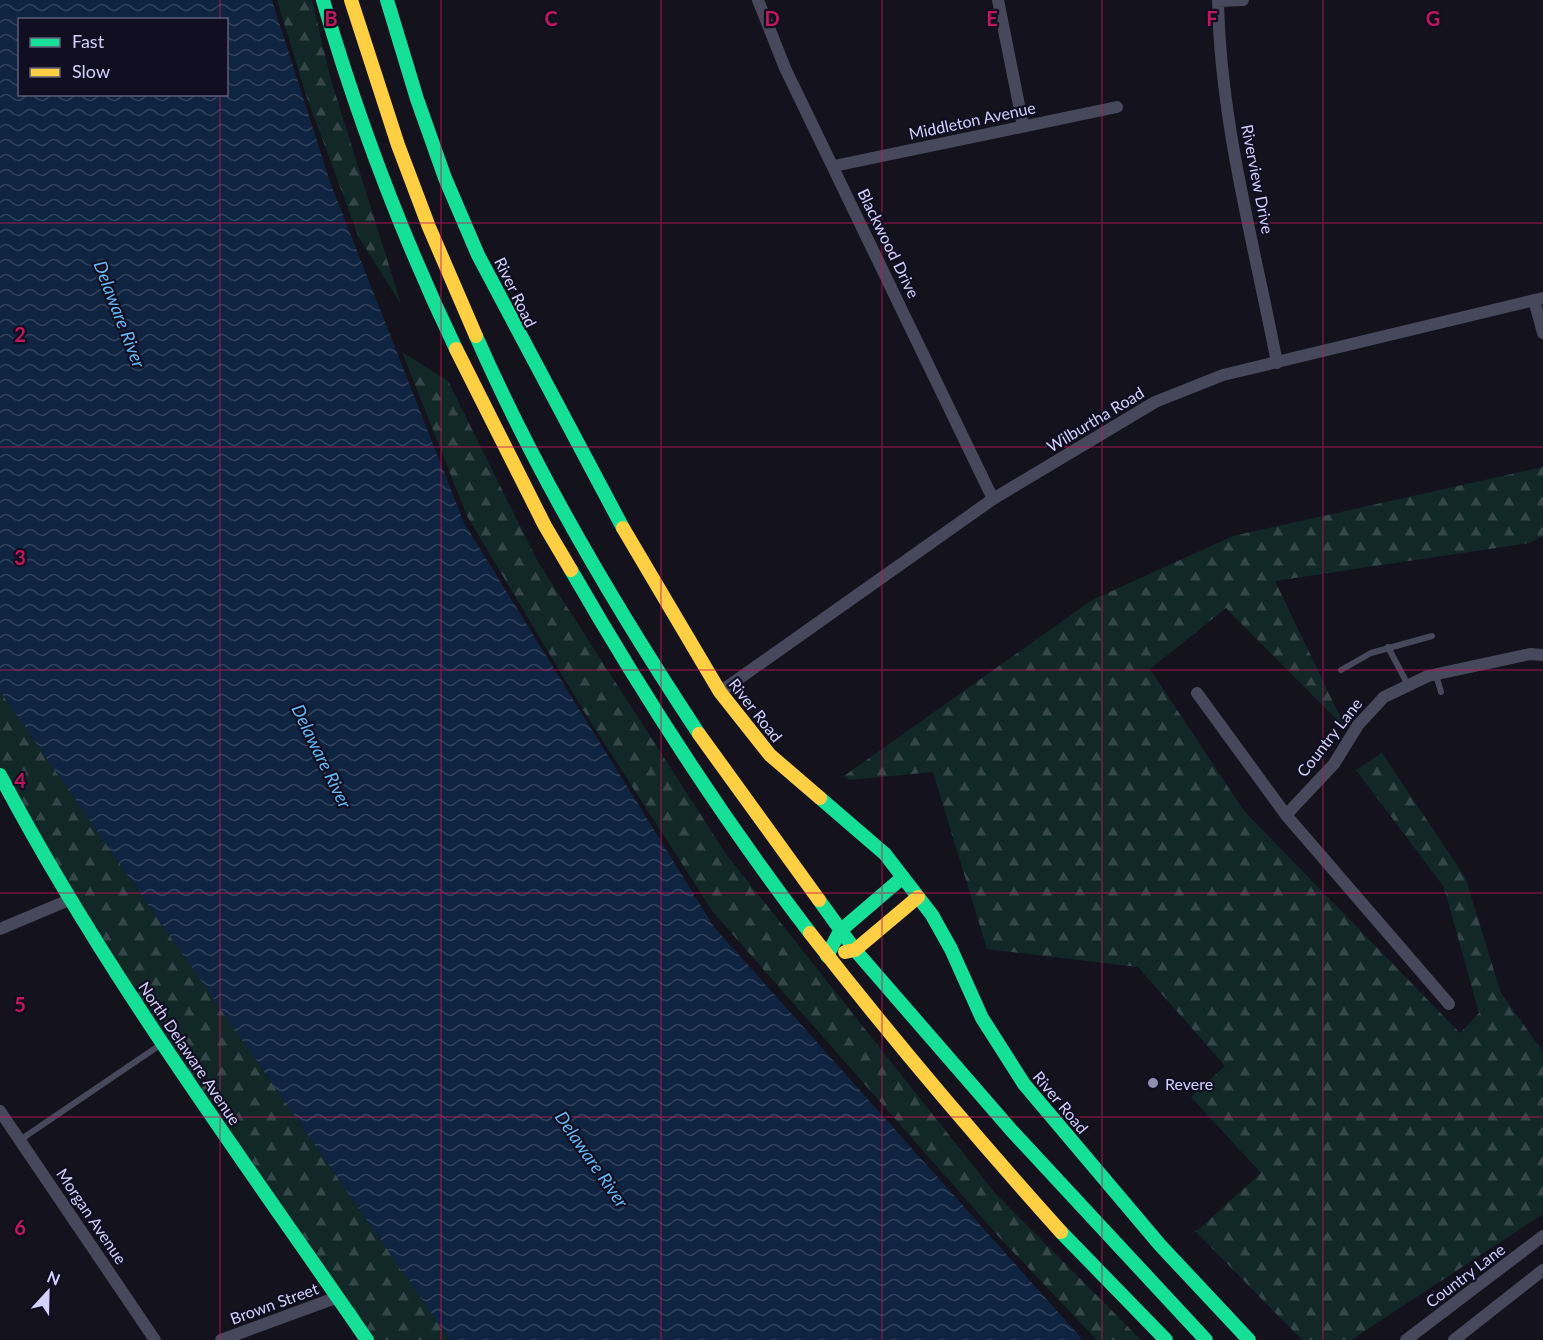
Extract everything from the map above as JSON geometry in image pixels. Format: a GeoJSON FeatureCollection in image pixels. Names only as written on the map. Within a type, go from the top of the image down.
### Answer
{"type":"FeatureCollection","features":[{"type":"Feature","properties":{"kind":"main road"},"geometry":{"type":"LineString","coordinates":[[323,0],[364,132],[407,245],[528,500],[593,612],[661,721],[826,956],[993,1155],[1080,1252],[1166,1340]]}},
{"type":"Feature","properties":{"kind":"main road"},"geometry":{"type":"LineString","coordinates":[[351,0],[394,134],[429,227],[483,351],[550,489],[664,682],[718,763],[855,950],[1059,1184],[1206,1340]]}},
{"type":"Feature","properties":{"kind":"main road","name":"River Road"},"geometry":{"type":"LineString","coordinates":[[387,0],[421,111],[478,255],[610,506],[720,692],[770,755],[862,833],[903,877],[932,915],[951,949],[981,1018],[1024,1084],[1160,1245],[1249,1340]]}},
{"type":"Feature","properties":{"kind":"main road","name":"North Delaware Avenue"},"geometry":{"type":"LineString","coordinates":[[0,775],[69,900],[163,1043],[367,1340]]}},
{"type":"Feature","properties":{"kind":"main road"},"geometry":{"type":"LineString","coordinates":[[826,956],[840,931],[903,877]]}},
{"type":"Feature","properties":{"kind":"main road"},"geometry":{"type":"LineString","coordinates":[[826,956],[855,950],[918,897]]}},
{"type":"Feature","properties":{"kind":"street","name":"Blackwood Drive"},"geometry":{"type":"LineString","coordinates":[[758,0],[785,69],[834,166],[993,499]]}},
{"type":"Feature","properties":{"kind":"street"},"geometry":{"type":"LineString","coordinates":[[998,0],[1023,125]]}},
{"type":"Feature","properties":{"kind":"street"},"geometry":{"type":"LineString","coordinates":[[1218,0],[1243,0]]}},
{"type":"Feature","properties":{"kind":"street","name":"Riverview Drive"},"geometry":{"type":"LineString","coordinates":[[1218,0],[1220,54],[1226,107],[1277,363]]}},
{"type":"Feature","properties":{"kind":"street","name":"Middleton Avenue"},"geometry":{"type":"LineString","coordinates":[[834,166],[1117,107]]}},
{"type":"Feature","properties":{"kind":"street","name":"Wilburtha Road"},"geometry":{"type":"LineString","coordinates":[[720,692],[993,499],[1155,402],[1223,375],[1539,299]]}},
{"type":"Feature","properties":{"kind":"street"},"geometry":{"type":"LineString","coordinates":[[1539,299],[1543,333]]}},
{"type":"Feature","properties":{"kind":"street","name":"Country Lane"},"geometry":{"type":"LineString","coordinates":[[1286,815],[1334,764],[1370,710],[1384,697],[1407,683],[1435,674],[1530,654],[1543,655]]}},
{"type":"Feature","properties":{"kind":"street"},"geometry":{"type":"LineString","coordinates":[[1197,693],[1286,815],[1449,1004]]}},
{"type":"Feature","properties":{"kind":"street"},"geometry":{"type":"LineString","coordinates":[[0,929],[69,900]]}},
{"type":"Feature","properties":{"kind":"street","name":"Morgan Avenue"},"geometry":{"type":"LineString","coordinates":[[0,1111],[155,1340]]}},
{"type":"Feature","properties":{"kind":"street","name":"Country Lane"},"geometry":{"type":"LineString","coordinates":[[1406,1340],[1543,1236]]}},
{"type":"Feature","properties":{"kind":"street"},"geometry":{"type":"LineString","coordinates":[[1454,1340],[1543,1270]]}},
{"type":"Feature","properties":{"kind":"street","name":"Brown Street"},"geometry":{"type":"LineString","coordinates":[[220,1340],[338,1297]]}},
{"type":"Feature","properties":{"kind":"lane"},"geometry":{"type":"LineString","coordinates":[[1341,670],[1388,647],[1432,636]]}},
{"type":"Feature","properties":{"kind":"lane"},"geometry":{"type":"LineString","coordinates":[[1388,647],[1407,683]]}},
{"type":"Feature","properties":{"kind":"lane"},"geometry":{"type":"LineString","coordinates":[[1435,674],[1442,692]]}},
{"type":"Feature","properties":{"kind":"lane"},"geometry":{"type":"LineString","coordinates":[[20,1140],[163,1043]]}},
{"type":"Feature","properties":{"kind":"green space"},"geometry":{"type":"Polygon","coordinates":[[[277,0],[312,0],[331,80],[401,304],[359,238],[306,95],[277,0]]]}},
{"type":"Feature","properties":{"kind":"green space"},"geometry":{"type":"Polygon","coordinates":[[[402,352],[448,381],[538,562],[726,854],[995,1193],[1141,1340],[1097,1340],[1000,1238],[713,912],[583,710],[467,516],[402,352]]]}},
{"type":"Feature","properties":{"kind":"green space"},"geometry":{"type":"Polygon","coordinates":[[[1543,467],[1543,536],[1529,543],[1275,581],[1346,729],[1226,608],[1150,669],[1244,811],[1460,1033],[1479,1013],[1444,887],[1356,770],[1382,753],[1465,877],[1501,993],[1543,1052],[1543,1214],[1351,1340],[1302,1340],[1194,1230],[1198,1230],[1261,1173],[1191,1097],[1225,1066],[1138,967],[987,949],[933,772],[849,780],[844,776],[1092,600],[1233,536],[1543,467]]]}},
{"type":"Feature","properties":{"kind":"green space"},"geometry":{"type":"Polygon","coordinates":[[[0,691],[450,1340],[367,1340],[69,900],[0,775],[0,691]]]}},
{"type":"Feature","properties":{"kind":"water","name":"Delaware River"},"geometry":{"type":"Polygon","coordinates":[[[0,0],[272,0],[330,182],[464,523],[714,927],[1083,1340],[450,1340],[0,691],[0,0]]]}},
{"type":"Feature","properties":{"kind":"traffic: fast"},"geometry":{"type":"LineString","coordinates":[[323,0],[382,177],[417,264],[456,349]]}},
{"type":"Feature","properties":{"kind":"traffic: fast"},"geometry":{"type":"LineString","coordinates":[[387,0],[417,99],[445,178],[478,255],[623,528]]}},
{"type":"Feature","properties":{"kind":"traffic: fast"},"geometry":{"type":"LineString","coordinates":[[476,336],[525,439],[579,540],[637,638],[699,734]]}},
{"type":"Feature","properties":{"kind":"traffic: fast"},"geometry":{"type":"LineString","coordinates":[[571,570],[684,755],[777,890],[810,933]]}},
{"type":"Feature","properties":{"kind":"traffic: fast"},"geometry":{"type":"LineString","coordinates":[[0,775],[84,921],[175,1063],[367,1340]]}},
{"type":"Feature","properties":{"kind":"traffic: fast"},"geometry":{"type":"LineString","coordinates":[[820,798],[885,854],[932,915],[951,949],[982,1018],[1024,1084],[1160,1245],[1249,1340]]}},
{"type":"Feature","properties":{"kind":"traffic: fast"},"geometry":{"type":"LineString","coordinates":[[827,956],[840,931],[903,877]]}},
{"type":"Feature","properties":{"kind":"traffic: fast"},"geometry":{"type":"LineString","coordinates":[[819,900],[855,950],[1012,1131],[1206,1340]]}},
{"type":"Feature","properties":{"kind":"traffic: fast"},"geometry":{"type":"LineString","coordinates":[[1061,1232],[1166,1340]]}},
{"type":"Feature","properties":{"kind":"traffic: slow"},"geometry":{"type":"LineString","coordinates":[[351,0],[398,145],[429,227],[476,336]]}},
{"type":"Feature","properties":{"kind":"traffic: slow"},"geometry":{"type":"LineString","coordinates":[[456,349],[545,526],[571,570]]}},
{"type":"Feature","properties":{"kind":"traffic: slow"},"geometry":{"type":"LineString","coordinates":[[623,528],[720,692],[770,755],[820,798]]}},
{"type":"Feature","properties":{"kind":"traffic: slow"},"geometry":{"type":"LineString","coordinates":[[699,734],[819,900]]}},
{"type":"Feature","properties":{"kind":"traffic: slow"},"geometry":{"type":"LineString","coordinates":[[845,952],[855,950],[918,897]]}},
{"type":"Feature","properties":{"kind":"traffic: slow"},"geometry":{"type":"LineString","coordinates":[[810,933],[933,1085],[1061,1232]]}},
{"type":"Feature","properties":{"kind":"place","name":"Revere"},"geometry":{"type":"Point","coordinates":[1153,1083]}}]}
